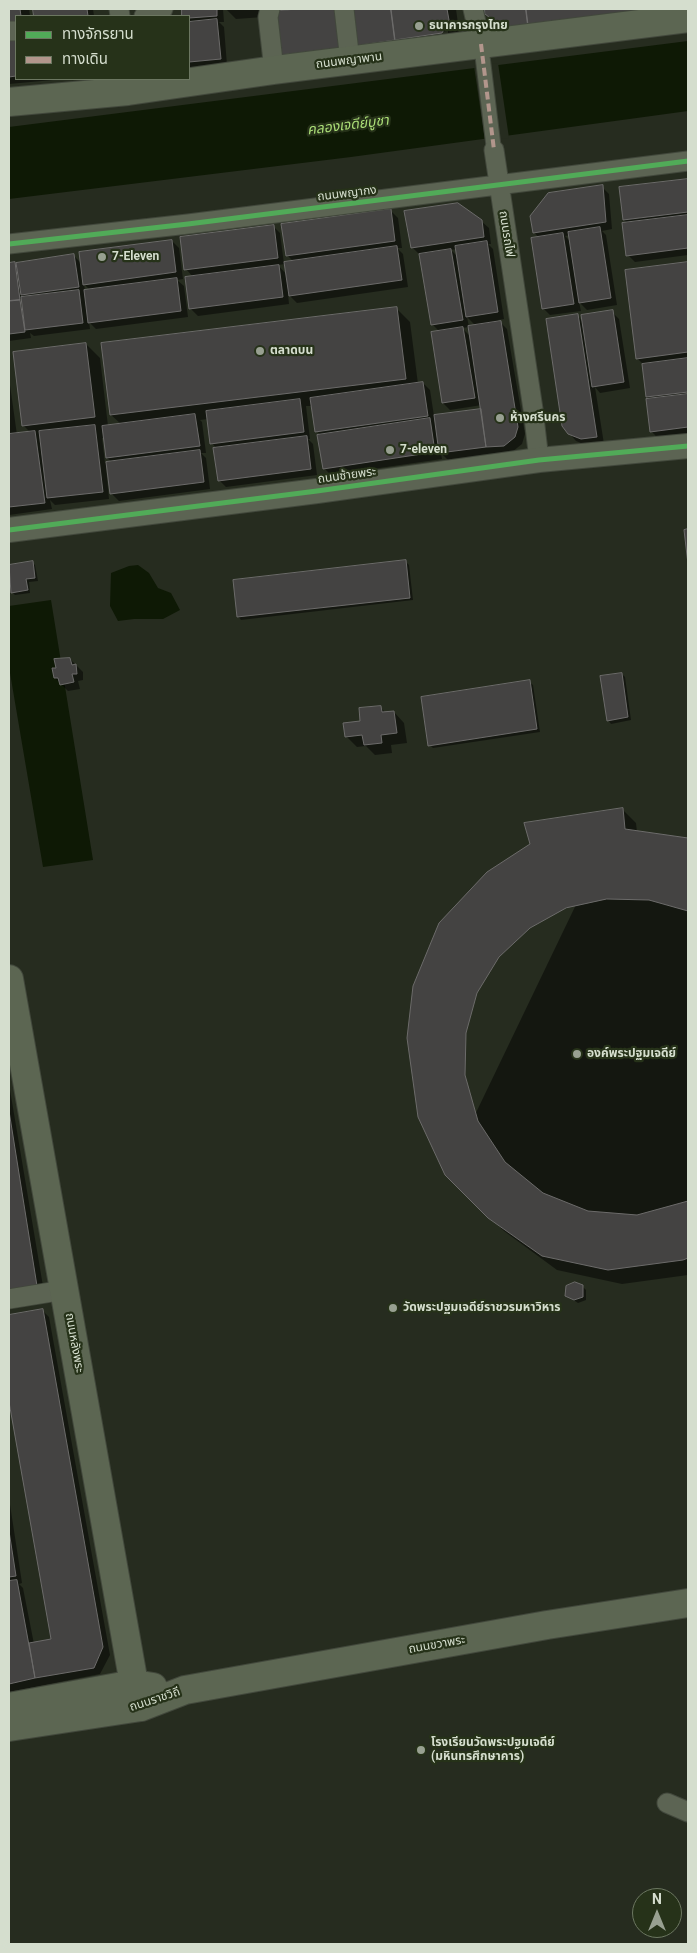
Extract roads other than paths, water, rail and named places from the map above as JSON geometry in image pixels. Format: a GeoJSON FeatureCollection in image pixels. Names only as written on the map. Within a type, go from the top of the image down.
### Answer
{"type":"FeatureCollection","features":[{"type":"Feature","properties":{"kind":"main road","name":"ถนนพญาพาน"},"geometry":{"type":"LineString","coordinates":[[190,79],[350,60],[482,51],[688,18]]}},
{"type":"Feature","properties":{"kind":"main road","name":"ถนนพญาพาน"},"geometry":{"type":"LineString","coordinates":[[9,102],[176,80]]}},
{"type":"Feature","properties":{"kind":"main road","name":"ถนนหลังพระ"},"geometry":{"type":"LineString","coordinates":[[9,979],[15,1052],[64,1290],[137,1696]]}},
{"type":"Feature","properties":{"kind":"main road","name":"ถนนขวาพระ"},"geometry":{"type":"LineString","coordinates":[[186,1690],[547,1625],[688,1603]]}},
{"type":"Feature","properties":{"kind":"main road","name":"ถนนราชวิถี"},"geometry":{"type":"LineString","coordinates":[[9,1707],[186,1690]]}},
{"type":"Feature","properties":{"kind":"main road","name":"ถนนราชวิถี"},"geometry":{"type":"LineString","coordinates":[[9,1728],[137,1696]]}},
{"type":"Feature","properties":{"kind":"street"},"geometry":{"type":"LineString","coordinates":[[150,15],[156,14],[163,9]]}},
{"type":"Feature","properties":{"kind":"street"},"geometry":{"type":"LineString","coordinates":[[270,9],[268,17],[274,70]]}},
{"type":"Feature","properties":{"kind":"street"},"geometry":{"type":"LineString","coordinates":[[344,9],[350,60]]}},
{"type":"Feature","properties":{"kind":"street","name":"ถนนรถไฟ"},"geometry":{"type":"LineString","coordinates":[[473,9],[482,51],[498,184],[533,409],[539,460]]}},
{"type":"Feature","properties":{"kind":"street","name":"ถนนพญากง"},"geometry":{"type":"LineString","coordinates":[[9,244],[188,224],[688,161]]}},
{"type":"Feature","properties":{"kind":"street","name":"ถนนซ้ายพระ"},"geometry":{"type":"LineString","coordinates":[[9,530],[539,460],[688,446]]}},
{"type":"Feature","properties":{"kind":"street"},"geometry":{"type":"LineString","coordinates":[[9,1299],[64,1290]]}},
{"type":"Feature","properties":{"kind":"street"},"geometry":{"type":"LineString","coordinates":[[667,1803],[688,1813]]}},
{"type":"Feature","properties":{"kind":"water","name":"คลองเจดีย์บูชา"},"geometry":{"type":"Polygon","coordinates":[[[688,41],[688,111],[351,157],[9,199],[9,127],[688,41]]]}},
{"type":"Feature","properties":{"kind":"water"},"geometry":{"type":"Polygon","coordinates":[[[138,565],[149,573],[158,588],[171,593],[180,610],[163,619],[118,621],[110,606],[111,573],[129,566],[138,565]]]}},
{"type":"Feature","properties":{"kind":"water"},"geometry":{"type":"Polygon","coordinates":[[[51,600],[93,860],[43,867],[9,667],[9,606],[51,600]]]}},
{"type":"Feature","properties":{"kind":"place","name":"ธนาคารกรุงไทย"},"geometry":{"type":"Point","coordinates":[419,26]}},
{"type":"Feature","properties":{"kind":"place","name":"7-Eleven"},"geometry":{"type":"Point","coordinates":[102,257]}},
{"type":"Feature","properties":{"kind":"place","name":"ตลาดบน"},"geometry":{"type":"Point","coordinates":[260,351]}},
{"type":"Feature","properties":{"kind":"place","name":"ห้างศรีนคร"},"geometry":{"type":"Point","coordinates":[500,418]}},
{"type":"Feature","properties":{"kind":"place","name":"7-eleven"},"geometry":{"type":"Point","coordinates":[390,450]}},
{"type":"Feature","properties":{"kind":"place","name":"องค์พระปฐมเจดีย์"},"geometry":{"type":"Point","coordinates":[577,1054]}},
{"type":"Feature","properties":{"kind":"place","name":"วัดพระปฐมเจดีย์ราชวรมหาวิหาร"},"geometry":{"type":"Point","coordinates":[393,1308]}},
{"type":"Feature","properties":{"kind":"place","name":"โรงเรียนวัดพระปฐมเจดีย์ (มหินทรศึกษาคาร)"},"geometry":{"type":"Point","coordinates":[421,1750]}}]}
